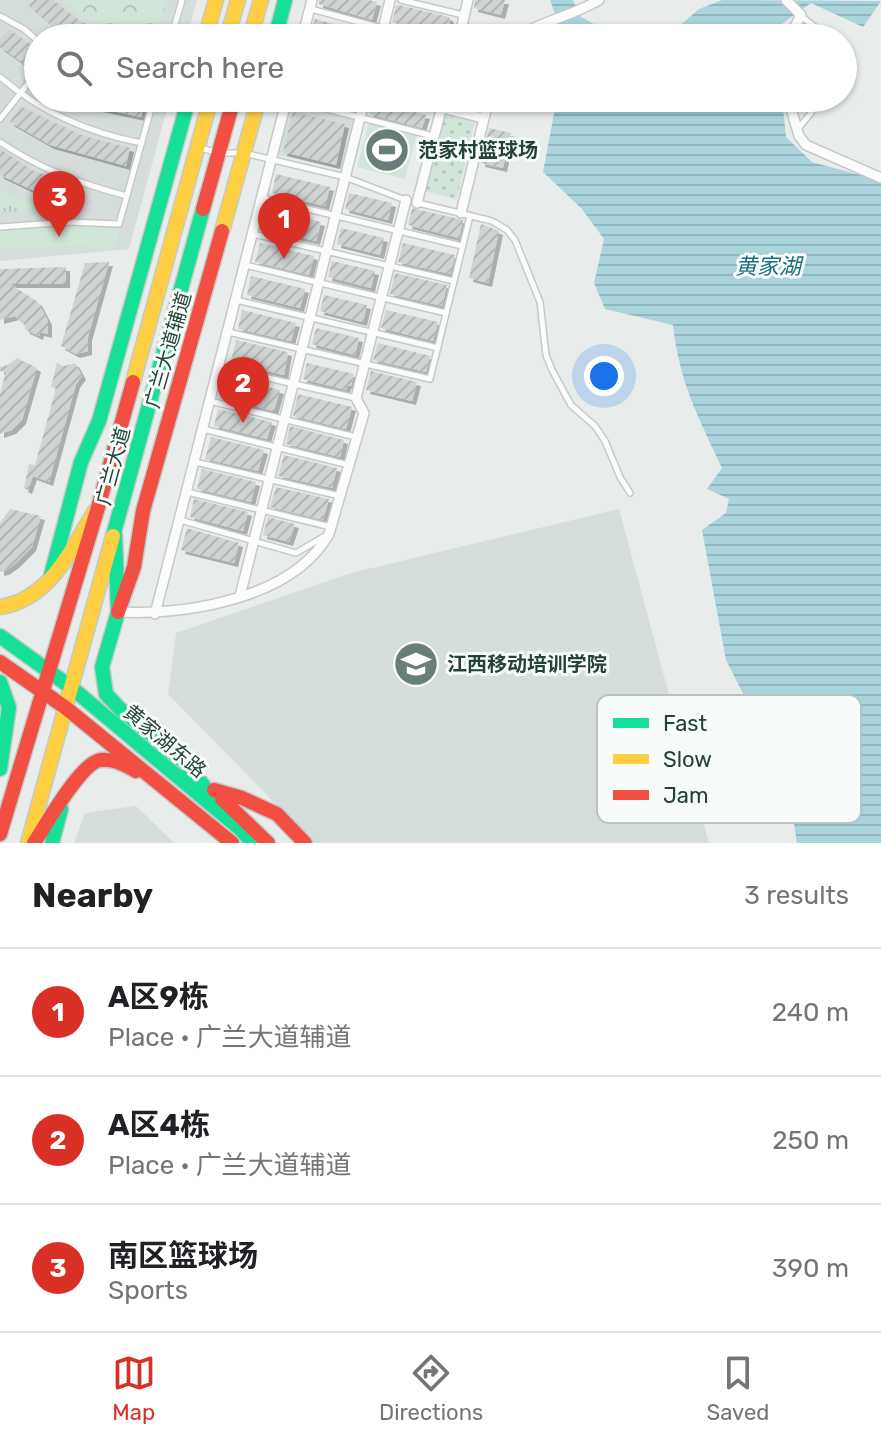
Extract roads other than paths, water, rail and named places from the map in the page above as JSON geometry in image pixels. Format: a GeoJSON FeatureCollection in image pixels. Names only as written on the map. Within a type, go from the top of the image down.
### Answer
{"type":"FeatureCollection","features":[{"type":"Feature","properties":{"kind":"main road"},"geometry":{"type":"LineString","coordinates":[[209,24],[216,0]]}},
{"type":"Feature","properties":{"kind":"main road"},"geometry":{"type":"LineString","coordinates":[[231,24],[238,0]]}},
{"type":"Feature","properties":{"kind":"main road"},"geometry":{"type":"LineString","coordinates":[[254,24],[261,0]]}},
{"type":"Feature","properties":{"kind":"main road"},"geometry":{"type":"LineString","coordinates":[[279,24],[285,0]]}},
{"type":"Feature","properties":{"kind":"main road"},"geometry":{"type":"LineString","coordinates":[[50,579],[81,462],[99,421],[185,112]]}},
{"type":"Feature","properties":{"kind":"main road","name":"广兰大道"},"geometry":{"type":"LineString","coordinates":[[0,834],[99,504],[207,112]]}},
{"type":"Feature","properties":{"kind":"main road","name":"广兰大道"},"geometry":{"type":"LineString","coordinates":[[31,843],[230,112]]}},
{"type":"Feature","properties":{"kind":"main road","name":"广兰大道辅道"},"geometry":{"type":"LineString","coordinates":[[184,762],[106,694],[102,667],[134,567],[143,511],[255,112]]}},
{"type":"Feature","properties":{"kind":"main road"},"geometry":{"type":"LineString","coordinates":[[0,607],[24,603],[39,593],[99,504]]}},
{"type":"Feature","properties":{"kind":"main road"},"geometry":{"type":"LineString","coordinates":[[115,533],[118,612]]}},
{"type":"Feature","properties":{"kind":"main road","name":"黄家湖东路"},"geometry":{"type":"LineString","coordinates":[[0,636],[72,688],[253,843]]}},
{"type":"Feature","properties":{"kind":"main road","name":"黄家湖东路"},"geometry":{"type":"LineString","coordinates":[[0,662],[66,708],[232,843]]}},
{"type":"Feature","properties":{"kind":"main road"},"geometry":{"type":"LineString","coordinates":[[0,682],[9,707],[0,769]]}},
{"type":"Feature","properties":{"kind":"main road"},"geometry":{"type":"LineString","coordinates":[[52,843],[73,779],[96,760],[123,763],[172,793]]}},
{"type":"Feature","properties":{"kind":"main road"},"geometry":{"type":"LineString","coordinates":[[184,762],[268,843]]}},
{"type":"Feature","properties":{"kind":"main road"},"geometry":{"type":"LineString","coordinates":[[184,762],[239,828]]}},
{"type":"Feature","properties":{"kind":"main road"},"geometry":{"type":"LineString","coordinates":[[212,790],[242,798],[277,814],[305,843]]}},
{"type":"Feature","properties":{"kind":"main road"},"geometry":{"type":"LineString","coordinates":[[31,843],[64,799]]}},
{"type":"Feature","properties":{"kind":"street"},"geometry":{"type":"LineString","coordinates":[[384,24],[390,0]]}},
{"type":"Feature","properties":{"kind":"street"},"geometry":{"type":"LineString","coordinates":[[462,24],[468,0]]}},
{"type":"Feature","properties":{"kind":"street"},"geometry":{"type":"LineString","coordinates":[[545,24],[581,11],[599,0]]}},
{"type":"Feature","properties":{"kind":"street"},"geometry":{"type":"LineString","coordinates":[[786,0],[801,15],[796,24]]}},
{"type":"Feature","properties":{"kind":"street"},"geometry":{"type":"LineString","coordinates":[[306,24],[311,4]]}},
{"type":"Feature","properties":{"kind":"street"},"geometry":{"type":"LineString","coordinates":[[155,614],[283,112]]}},
{"type":"Feature","properties":{"kind":"street"},"geometry":{"type":"LineString","coordinates":[[240,596],[362,112]]}},
{"type":"Feature","properties":{"kind":"street"},"geometry":{"type":"LineString","coordinates":[[417,203],[440,112]]}},
{"type":"Feature","properties":{"kind":"street"},"geometry":{"type":"LineString","coordinates":[[467,112],[483,118]]}},
{"type":"Feature","properties":{"kind":"street"},"geometry":{"type":"LineString","coordinates":[[465,215],[485,112]]}},
{"type":"Feature","properties":{"kind":"street"},"geometry":{"type":"LineString","coordinates":[[792,112],[806,145],[881,178]]}},
{"type":"Feature","properties":{"kind":"street"},"geometry":{"type":"LineString","coordinates":[[118,612],[155,614],[207,606],[240,596],[301,568],[320,549],[330,530],[364,413],[356,398],[406,200]]}},
{"type":"Feature","properties":{"kind":"lane"},"geometry":{"type":"LineString","coordinates":[[175,24],[182,0]]}},
{"type":"Feature","properties":{"kind":"lane"},"geometry":{"type":"LineString","coordinates":[[401,0],[464,16]]}},
{"type":"Feature","properties":{"kind":"lane"},"geometry":{"type":"LineString","coordinates":[[311,4],[360,24]]}},
{"type":"Feature","properties":{"kind":"lane"},"geometry":{"type":"LineString","coordinates":[[801,15],[812,24]]}},
{"type":"Feature","properties":{"kind":"lane"},"geometry":{"type":"LineString","coordinates":[[0,16],[24,29]]}},
{"type":"Feature","properties":{"kind":"lane"},"geometry":{"type":"LineString","coordinates":[[0,77],[24,97]]}},
{"type":"Feature","properties":{"kind":"lane"},"geometry":{"type":"LineString","coordinates":[[0,119],[24,91]]}},
{"type":"Feature","properties":{"kind":"lane"},"geometry":{"type":"LineString","coordinates":[[47,112],[88,130],[142,143]]}},
{"type":"Feature","properties":{"kind":"lane"},"geometry":{"type":"LineString","coordinates":[[0,227],[69,222],[119,224],[150,112]]}},
{"type":"Feature","properties":{"kind":"lane"},"geometry":{"type":"LineString","coordinates":[[338,112],[434,137]]}},
{"type":"Feature","properties":{"kind":"lane"},"geometry":{"type":"LineString","coordinates":[[797,130],[811,112]]}},
{"type":"Feature","properties":{"kind":"lane"},"geometry":{"type":"LineString","coordinates":[[0,142],[56,174],[127,196]]}},
{"type":"Feature","properties":{"kind":"lane"},"geometry":{"type":"LineString","coordinates":[[197,146],[218,153],[244,153],[345,177],[406,200],[492,221],[507,230],[515,240],[540,302],[546,355],[552,370],[571,405],[595,426],[605,441],[630,493]]}},
{"type":"Feature","properties":{"kind":"lane"},"geometry":{"type":"LineString","coordinates":[[261,197],[462,246]]}},
{"type":"Feature","properties":{"kind":"lane"},"geometry":{"type":"LineString","coordinates":[[227,332],[430,379],[462,246],[465,215]]}},
{"type":"Feature","properties":{"kind":"lane"},"geometry":{"type":"LineString","coordinates":[[252,234],[454,281]]}},
{"type":"Feature","properties":{"kind":"lane"},"geometry":{"type":"LineString","coordinates":[[244,265],[446,313]]}},
{"type":"Feature","properties":{"kind":"lane"},"geometry":{"type":"LineString","coordinates":[[235,300],[438,348]]}},
{"type":"Feature","properties":{"kind":"lane"},"geometry":{"type":"LineString","coordinates":[[218,367],[356,398]]}},
{"type":"Feature","properties":{"kind":"lane"},"geometry":{"type":"LineString","coordinates":[[209,401],[357,437]]}},
{"type":"Feature","properties":{"kind":"lane"},"geometry":{"type":"LineString","coordinates":[[202,429],[349,465]]}},
{"type":"Feature","properties":{"kind":"lane"},"geometry":{"type":"LineString","coordinates":[[194,462],[340,496]]}},
{"type":"Feature","properties":{"kind":"lane"},"geometry":{"type":"LineString","coordinates":[[186,491],[330,530]]}},
{"type":"Feature","properties":{"kind":"lane"},"geometry":{"type":"LineString","coordinates":[[179,520],[296,553],[330,530]]}},
{"type":"Feature","properties":{"kind":"water"},"geometry":{"type":"Polygon","coordinates":[[[550,0],[573,0],[581,17],[594,24],[555,24],[556,17],[550,0]]]}},
{"type":"Feature","properties":{"kind":"water"},"geometry":{"type":"Polygon","coordinates":[[[722,0],[881,1],[863,27],[811,3],[782,24],[682,24],[699,9],[722,0]]]}},
{"type":"Feature","properties":{"kind":"water","name":"黄家湖"},"geometry":{"type":"Polygon","coordinates":[[[554,112],[783,112],[786,137],[812,162],[867,177],[881,177],[881,843],[797,843],[794,823],[861,823],[861,695],[744,695],[726,660],[702,530],[726,513],[729,499],[707,489],[722,468],[685,381],[673,325],[605,309],[594,283],[604,239],[582,209],[543,172],[554,112]]]}},
{"type":"Feature","properties":{"kind":"place","name":"范家村篮球场"},"geometry":{"type":"Point","coordinates":[387,150]}},
{"type":"Feature","properties":{"kind":"place","name":"南区篮球场"},"geometry":{"type":"Point","coordinates":[59,237]}},
{"type":"Feature","properties":{"kind":"place","name":"A区9栋"},"geometry":{"type":"Point","coordinates":[284,259]}},
{"type":"Feature","properties":{"kind":"place","name":"A区4栋"},"geometry":{"type":"Point","coordinates":[243,423]}},
{"type":"Feature","properties":{"kind":"place","name":"江西移动培训学院"},"geometry":{"type":"Point","coordinates":[416,664]}}]}
